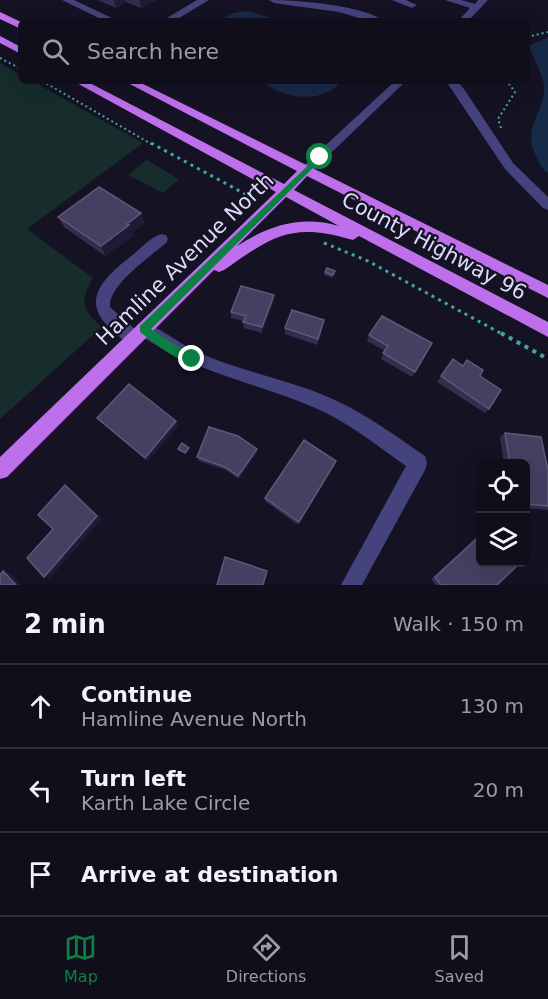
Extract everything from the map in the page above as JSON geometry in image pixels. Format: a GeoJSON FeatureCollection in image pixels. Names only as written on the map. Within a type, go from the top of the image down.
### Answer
{"type":"FeatureCollection","features":[{"type":"Feature","properties":{"kind":"main road"},"geometry":{"type":"LineString","coordinates":[[0,15],[18,24]]}},
{"type":"Feature","properties":{"kind":"main road"},"geometry":{"type":"LineString","coordinates":[[0,39],[18,49]]}},
{"type":"Feature","properties":{"kind":"main road","name":"County Highway 96"},"geometry":{"type":"LineString","coordinates":[[84,84],[548,330]]}},
{"type":"Feature","properties":{"kind":"main road","name":"County Highway 96"},"geometry":{"type":"LineString","coordinates":[[135,84],[548,292]]}},
{"type":"Feature","properties":{"kind":"main road","name":"Hamline Avenue North"},"geometry":{"type":"LineString","coordinates":[[0,470],[305,171]]}},
{"type":"Feature","properties":{"kind":"main road"},"geometry":{"type":"LineString","coordinates":[[182,292],[268,233],[292,225],[339,230],[412,258]]}},
{"type":"Feature","properties":{"kind":"street"},"geometry":{"type":"LineString","coordinates":[[67,0],[106,18]]}},
{"type":"Feature","properties":{"kind":"street"},"geometry":{"type":"LineString","coordinates":[[172,18],[204,0]]}},
{"type":"Feature","properties":{"kind":"street"},"geometry":{"type":"LineString","coordinates":[[279,0],[340,9],[369,18]]}},
{"type":"Feature","properties":{"kind":"street"},"geometry":{"type":"LineString","coordinates":[[397,0],[412,5]]}},
{"type":"Feature","properties":{"kind":"street"},"geometry":{"type":"LineString","coordinates":[[450,0],[480,3]]}},
{"type":"Feature","properties":{"kind":"street"},"geometry":{"type":"LineString","coordinates":[[466,18],[480,3]]}},
{"type":"Feature","properties":{"kind":"street","name":"Hamline Avenue North"},"geometry":{"type":"LineString","coordinates":[[305,171],[398,84]]}},
{"type":"Feature","properties":{"kind":"street"},"geometry":{"type":"LineString","coordinates":[[454,84],[509,166],[548,205]]}},
{"type":"Feature","properties":{"kind":"street"},"geometry":{"type":"LineString","coordinates":[[161,239],[111,283],[103,295],[102,306],[108,314],[139,334],[192,359],[322,402],[363,425],[418,464],[392,507],[351,585]]}},
{"type":"Feature","properties":{"kind":"path"},"geometry":{"type":"LineString","coordinates":[[530,36],[548,32]]}},
{"type":"Feature","properties":{"kind":"path"},"geometry":{"type":"LineString","coordinates":[[0,58],[18,67]]}},
{"type":"Feature","properties":{"kind":"path"},"geometry":{"type":"LineString","coordinates":[[47,84],[199,171],[244,193]]}},
{"type":"Feature","properties":{"kind":"path"},"geometry":{"type":"LineString","coordinates":[[505,134],[498,119],[514,92],[509,84]]}},
{"type":"Feature","properties":{"kind":"path"},"geometry":{"type":"LineString","coordinates":[[316,240],[368,261],[548,359]]}},
{"type":"Feature","properties":{"kind":"green space"},"geometry":{"type":"Polygon","coordinates":[[[0,63],[18,73],[18,84],[37,84],[143,143],[27,229],[93,278],[86,293],[86,310],[102,327],[0,419],[0,63]]]}},
{"type":"Feature","properties":{"kind":"green space"},"geometry":{"type":"Polygon","coordinates":[[[147,160],[179,179],[163,193],[128,175],[147,160]]]}},
{"type":"Feature","properties":{"kind":"water"},"geometry":{"type":"Polygon","coordinates":[[[247,11],[272,18],[224,18],[233,13],[247,11]]]}},
{"type":"Feature","properties":{"kind":"water"},"geometry":{"type":"Polygon","coordinates":[[[548,37],[548,173],[540,164],[532,147],[532,129],[541,105],[544,86],[530,46],[548,37]]]}},
{"type":"Feature","properties":{"kind":"water"},"geometry":{"type":"Polygon","coordinates":[[[266,84],[338,84],[324,94],[302,97],[266,84]]]}},
{"type":"Feature","properties":{"kind":"building"},"geometry":{"type":"Polygon","coordinates":[[[99,187],[141,213],[101,246],[58,217],[99,187]]]}},
{"type":"Feature","properties":{"kind":"building"},"geometry":{"type":"Polygon","coordinates":[[[327,268],[335,271],[333,275],[325,272],[327,268]]]}},
{"type":"Feature","properties":{"kind":"building"},"geometry":{"type":"Polygon","coordinates":[[[241,286],[274,295],[262,327],[243,322],[246,316],[231,312],[241,286]]]}},
{"type":"Feature","properties":{"kind":"building"},"geometry":{"type":"Polygon","coordinates":[[[292,310],[324,320],[318,339],[285,328],[292,310]]]}},
{"type":"Feature","properties":{"kind":"building"},"geometry":{"type":"Polygon","coordinates":[[[382,316],[432,343],[415,372],[383,353],[388,346],[369,335],[382,316]]]}},
{"type":"Feature","properties":{"kind":"building"},"geometry":{"type":"Polygon","coordinates":[[[453,359],[463,366],[467,360],[483,370],[480,376],[501,390],[489,409],[441,376],[453,359]]]}},
{"type":"Feature","properties":{"kind":"building"},"geometry":{"type":"Polygon","coordinates":[[[129,384],[176,421],[145,458],[97,418],[129,384]]]}},
{"type":"Feature","properties":{"kind":"building"},"geometry":{"type":"Polygon","coordinates":[[[209,427],[238,436],[257,449],[238,476],[225,467],[197,457],[209,427]]]}},
{"type":"Feature","properties":{"kind":"building"},"geometry":{"type":"Polygon","coordinates":[[[505,433],[541,437],[548,470],[548,506],[530,504],[530,459],[509,459],[505,433]]]}},
{"type":"Feature","properties":{"kind":"building"},"geometry":{"type":"Polygon","coordinates":[[[304,440],[336,461],[299,522],[265,498],[304,440]]]}},
{"type":"Feature","properties":{"kind":"building"},"geometry":{"type":"Polygon","coordinates":[[[182,443],[189,448],[185,453],[178,449],[182,443]]]}},
{"type":"Feature","properties":{"kind":"building"},"geometry":{"type":"Polygon","coordinates":[[[65,485],[97,516],[44,577],[27,558],[53,529],[38,515],[65,485]]]}},
{"type":"Feature","properties":{"kind":"building"},"geometry":{"type":"Polygon","coordinates":[[[476,540],[476,567],[516,567],[497,585],[441,585],[435,577],[476,540]]]}},
{"type":"Feature","properties":{"kind":"building"},"geometry":{"type":"Polygon","coordinates":[[[225,557],[267,571],[263,585],[217,585],[225,557]]]}},
{"type":"Feature","properties":{"kind":"building"},"geometry":{"type":"Polygon","coordinates":[[[3,571],[16,585],[0,585],[0,575],[3,571]]]}},
{"type":"Feature","properties":{"kind":"route"},"geometry":{"type":"LineString","coordinates":[[192,359],[166,346],[144,329],[320,157]]}}]}
